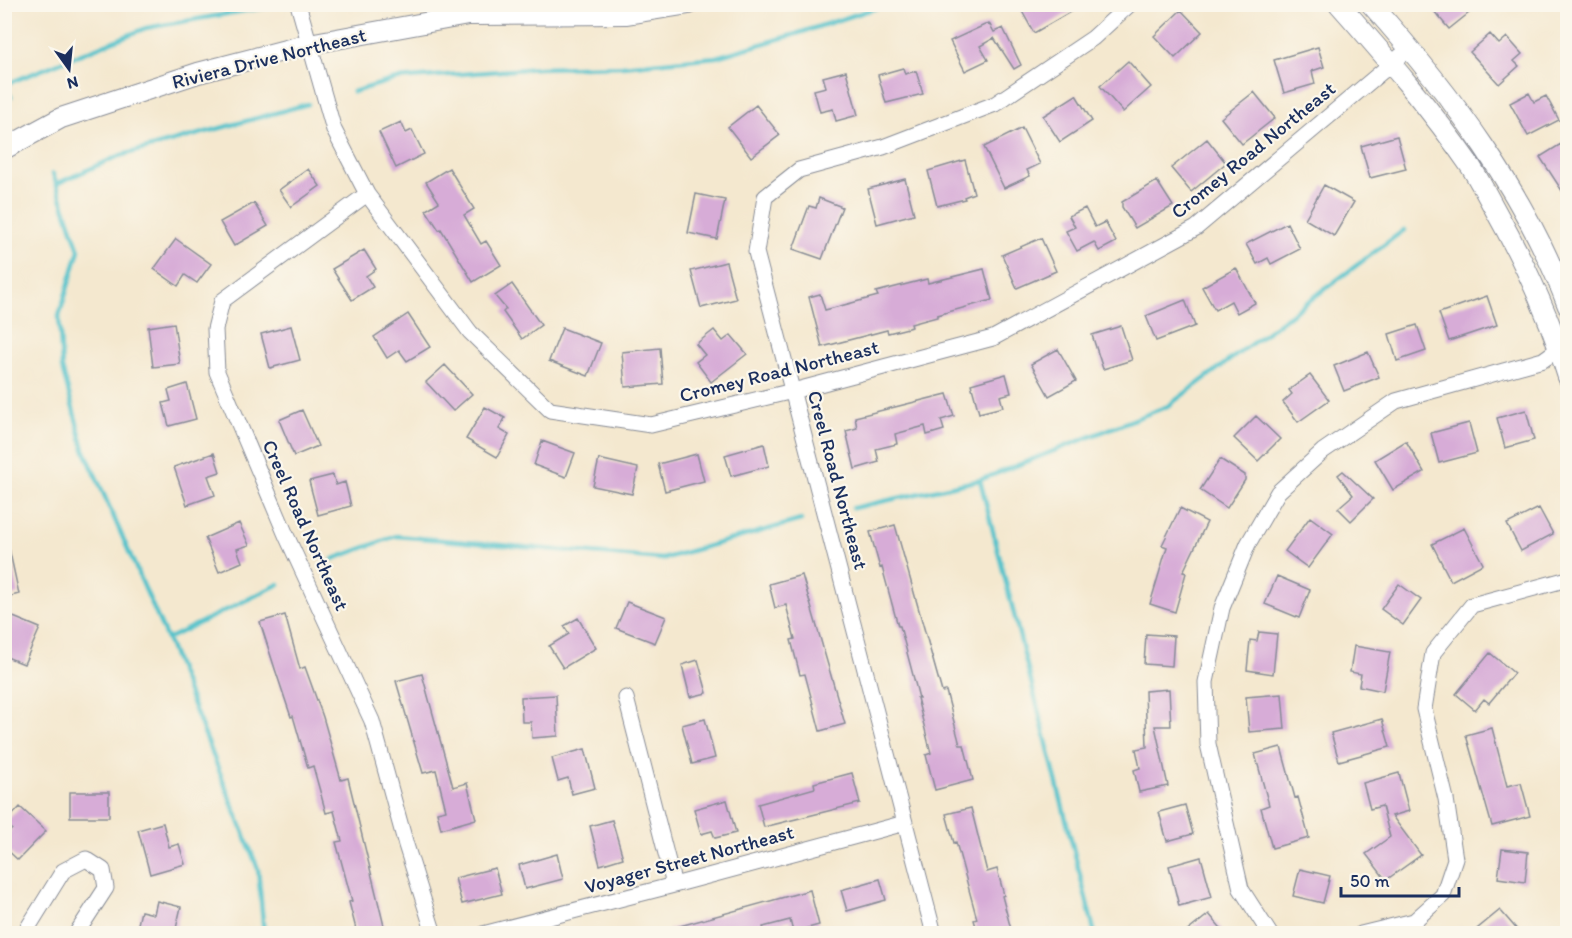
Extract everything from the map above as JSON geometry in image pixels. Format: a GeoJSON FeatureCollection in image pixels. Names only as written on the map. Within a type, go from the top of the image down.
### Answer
{"type":"FeatureCollection","features":[{"type":"Feature","properties":{"kind":"street","name":"Cromey Road Northeast"},"geometry":{"type":"LineString","coordinates":[[298,4],[334,130],[367,194],[470,332],[550,410],[651,425],[793,391],[993,338],[1196,228],[1410,48]]}},
{"type":"Feature","properties":{"kind":"street","name":"Riviera Drive Northeast"},"geometry":{"type":"LineString","coordinates":[[4,149],[61,118],[198,73],[309,44],[468,15],[627,14],[689,4]]}},
{"type":"Feature","properties":{"kind":"street","name":"Creel Road Northeast"},"geometry":{"type":"LineString","coordinates":[[934,933],[756,252],[765,197],[799,170],[883,147],[995,105],[1093,38],[1130,4]]}},
{"type":"Feature","properties":{"kind":"street"},"geometry":{"type":"LineString","coordinates":[[1339,4],[1392,64],[1440,124],[1472,169],[1516,246],[1563,345],[1568,377]]}},
{"type":"Feature","properties":{"kind":"street"},"geometry":{"type":"LineString","coordinates":[[1371,4],[1410,48],[1460,112],[1492,159],[1538,238],[1568,306]]}},
{"type":"Feature","properties":{"kind":"street","name":"Creel Road Northeast"},"geometry":{"type":"LineString","coordinates":[[367,194],[222,301],[215,329],[217,372],[286,535],[372,721],[406,845],[434,933]]}},
{"type":"Feature","properties":{"kind":"street"},"geometry":{"type":"LineString","coordinates":[[1270,933],[1241,889],[1208,744],[1206,682],[1222,608],[1248,544],[1278,492],[1323,451],[1396,401],[1543,360],[1563,345]]}},
{"type":"Feature","properties":{"kind":"street"},"geometry":{"type":"LineString","coordinates":[[1360,933],[1414,921],[1443,895],[1455,859],[1446,800],[1424,709],[1432,653],[1472,605],[1568,579]]}},
{"type":"Feature","properties":{"kind":"street"},"geometry":{"type":"LineString","coordinates":[[626,698],[674,885]]}},
{"type":"Feature","properties":{"kind":"street","name":"Voyager Street Northeast"},"geometry":{"type":"LineString","coordinates":[[483,933],[905,823]]}},
{"type":"Feature","properties":{"kind":"street"},"geometry":{"type":"LineString","coordinates":[[24,933],[63,871],[86,859],[102,870],[106,888],[76,933]]}},
{"type":"Feature","properties":{"kind":"building"},"geometry":{"type":"Polygon","coordinates":[[[1018,4],[1084,4],[1034,33],[1018,4]]]}},
{"type":"Feature","properties":{"kind":"building"},"geometry":{"type":"Polygon","coordinates":[[[1428,4],[1461,4],[1469,13],[1449,29],[1428,4]]]}},
{"type":"Feature","properties":{"kind":"building"},"geometry":{"type":"Polygon","coordinates":[[[1181,10],[1202,32],[1175,58],[1154,36],[1181,10]]]}},
{"type":"Feature","properties":{"kind":"building"},"geometry":{"type":"Polygon","coordinates":[[[989,23],[994,32],[1003,28],[1021,65],[1014,69],[994,38],[980,46],[988,60],[965,71],[950,41],[989,23]]]}},
{"type":"Feature","properties":{"kind":"building"},"geometry":{"type":"Polygon","coordinates":[[[1490,34],[1499,44],[1507,37],[1522,54],[1514,61],[1519,66],[1499,84],[1470,52],[1490,34]]]}},
{"type":"Feature","properties":{"kind":"building"},"geometry":{"type":"Polygon","coordinates":[[[1318,47],[1324,67],[1312,71],[1315,84],[1284,93],[1274,60],[1318,47]]]}},
{"type":"Feature","properties":{"kind":"building"},"geometry":{"type":"Polygon","coordinates":[[[1128,61],[1151,87],[1123,112],[1100,86],[1128,61]]]}},
{"type":"Feature","properties":{"kind":"building"},"geometry":{"type":"Polygon","coordinates":[[[903,68],[905,74],[916,71],[923,94],[886,103],[878,75],[903,68]]]}},
{"type":"Feature","properties":{"kind":"building"},"geometry":{"type":"Polygon","coordinates":[[[846,71],[858,115],[836,121],[833,109],[820,112],[814,90],[826,87],[823,77],[846,71]]]}},
{"type":"Feature","properties":{"kind":"building"},"geometry":{"type":"Polygon","coordinates":[[[1254,92],[1275,118],[1242,144],[1221,118],[1254,92]]]}},
{"type":"Feature","properties":{"kind":"building"},"geometry":{"type":"Polygon","coordinates":[[[1529,93],[1534,102],[1546,96],[1559,120],[1528,136],[1510,103],[1529,93]]]}},
{"type":"Feature","properties":{"kind":"building"},"geometry":{"type":"Polygon","coordinates":[[[1076,95],[1092,121],[1060,142],[1043,116],[1076,95]]]}},
{"type":"Feature","properties":{"kind":"building"},"geometry":{"type":"Polygon","coordinates":[[[756,105],[780,135],[751,157],[728,127],[756,105]]]}},
{"type":"Feature","properties":{"kind":"building"},"geometry":{"type":"Polygon","coordinates":[[[401,122],[406,133],[412,130],[424,154],[396,168],[379,132],[401,122]]]}},
{"type":"Feature","properties":{"kind":"building"},"geometry":{"type":"Polygon","coordinates":[[[1022,128],[1040,164],[1027,170],[1030,176],[1004,188],[984,147],[1022,128]]]}},
{"type":"Feature","properties":{"kind":"building"},"geometry":{"type":"Polygon","coordinates":[[[1397,136],[1406,169],[1370,178],[1361,146],[1397,136]]]}},
{"type":"Feature","properties":{"kind":"building"},"geometry":{"type":"Polygon","coordinates":[[[1207,139],[1226,163],[1191,192],[1171,168],[1207,139]]]}},
{"type":"Feature","properties":{"kind":"building"},"geometry":{"type":"Polygon","coordinates":[[[1561,144],[1568,154],[1568,200],[1540,157],[1561,144]]]}},
{"type":"Feature","properties":{"kind":"building"},"geometry":{"type":"Polygon","coordinates":[[[965,160],[974,193],[964,197],[965,199],[937,206],[928,171],[965,160]]]}},
{"type":"Feature","properties":{"kind":"building"},"geometry":{"type":"Polygon","coordinates":[[[449,168],[474,209],[464,215],[481,244],[486,241],[501,265],[473,282],[441,229],[439,230],[426,210],[439,202],[426,182],[449,168]]]}},
{"type":"Feature","properties":{"kind":"building"},"geometry":{"type":"Polygon","coordinates":[[[308,169],[320,186],[291,207],[279,190],[308,169]]]}},
{"type":"Feature","properties":{"kind":"building"},"geometry":{"type":"Polygon","coordinates":[[[905,179],[914,214],[877,224],[868,189],[905,179]]]}},
{"type":"Feature","properties":{"kind":"building"},"geometry":{"type":"Polygon","coordinates":[[[1157,181],[1173,206],[1135,228],[1122,207],[1122,202],[1157,181]]]}},
{"type":"Feature","properties":{"kind":"building"},"geometry":{"type":"Polygon","coordinates":[[[1324,185],[1354,202],[1334,236],[1305,219],[1324,185]]]}},
{"type":"Feature","properties":{"kind":"building"},"geometry":{"type":"Polygon","coordinates":[[[696,194],[725,200],[717,239],[688,233],[696,194]]]}},
{"type":"Feature","properties":{"kind":"building"},"geometry":{"type":"Polygon","coordinates":[[[819,198],[842,207],[822,259],[793,249],[809,206],[816,208],[819,198]]]}},
{"type":"Feature","properties":{"kind":"building"},"geometry":{"type":"Polygon","coordinates":[[[254,203],[268,226],[234,246],[220,222],[254,203]]]}},
{"type":"Feature","properties":{"kind":"building"},"geometry":{"type":"Polygon","coordinates":[[[1085,208],[1095,227],[1105,222],[1116,242],[1099,251],[1094,242],[1077,251],[1066,231],[1075,227],[1069,216],[1085,208]]]}},
{"type":"Feature","properties":{"kind":"building"},"geometry":{"type":"Polygon","coordinates":[[[1287,223],[1300,249],[1271,264],[1268,258],[1257,264],[1246,244],[1287,223]]]}},
{"type":"Feature","properties":{"kind":"building"},"geometry":{"type":"Polygon","coordinates":[[[1041,238],[1056,271],[1017,288],[1002,255],[1041,238]]]}},
{"type":"Feature","properties":{"kind":"building"},"geometry":{"type":"Polygon","coordinates":[[[176,239],[211,264],[197,283],[185,275],[178,286],[154,269],[176,239]]]}},
{"type":"Feature","properties":{"kind":"building"},"geometry":{"type":"Polygon","coordinates":[[[364,250],[376,269],[366,276],[373,287],[352,300],[332,269],[364,250]]]}},
{"type":"Feature","properties":{"kind":"building"},"geometry":{"type":"Polygon","coordinates":[[[726,262],[736,299],[701,308],[691,271],[726,262]]]}},
{"type":"Feature","properties":{"kind":"building"},"geometry":{"type":"Polygon","coordinates":[[[1236,268],[1255,303],[1237,313],[1231,301],[1215,310],[1202,287],[1236,268]]]}},
{"type":"Feature","properties":{"kind":"building"},"geometry":{"type":"Polygon","coordinates":[[[984,269],[992,300],[937,315],[937,317],[911,324],[912,327],[888,333],[887,330],[822,347],[809,297],[820,294],[825,310],[878,296],[876,292],[927,279],[928,283],[984,269]]]}},
{"type":"Feature","properties":{"kind":"building"},"geometry":{"type":"Polygon","coordinates":[[[512,284],[541,325],[522,339],[503,312],[506,309],[495,296],[512,284]]]}},
{"type":"Feature","properties":{"kind":"building"},"geometry":{"type":"Polygon","coordinates":[[[1487,296],[1497,325],[1449,341],[1439,313],[1487,296]]]}},
{"type":"Feature","properties":{"kind":"building"},"geometry":{"type":"Polygon","coordinates":[[[1185,300],[1195,326],[1156,341],[1146,316],[1185,300]]]}},
{"type":"Feature","properties":{"kind":"building"},"geometry":{"type":"Polygon","coordinates":[[[408,314],[430,347],[407,361],[399,350],[387,358],[374,337],[408,314]]]}},
{"type":"Feature","properties":{"kind":"building"},"geometry":{"type":"Polygon","coordinates":[[[174,323],[180,364],[153,367],[148,327],[174,323]]]}},
{"type":"Feature","properties":{"kind":"building"},"geometry":{"type":"Polygon","coordinates":[[[1417,325],[1426,351],[1397,361],[1389,334],[1417,325]]]}},
{"type":"Feature","properties":{"kind":"building"},"geometry":{"type":"Polygon","coordinates":[[[291,326],[300,360],[270,368],[261,334],[291,326]]]}},
{"type":"Feature","properties":{"kind":"building"},"geometry":{"type":"Polygon","coordinates":[[[1121,326],[1132,360],[1103,369],[1092,335],[1121,326]]]}},
{"type":"Feature","properties":{"kind":"building"},"geometry":{"type":"Polygon","coordinates":[[[562,328],[601,343],[588,376],[549,361],[562,328]]]}},
{"type":"Feature","properties":{"kind":"building"},"geometry":{"type":"Polygon","coordinates":[[[714,330],[723,341],[731,335],[747,354],[711,382],[696,362],[705,355],[696,344],[714,330]]]}},
{"type":"Feature","properties":{"kind":"building"},"geometry":{"type":"Polygon","coordinates":[[[660,348],[663,384],[625,387],[622,352],[660,348]]]}},
{"type":"Feature","properties":{"kind":"building"},"geometry":{"type":"Polygon","coordinates":[[[1058,349],[1076,381],[1049,396],[1031,364],[1058,349]]]}},
{"type":"Feature","properties":{"kind":"building"},"geometry":{"type":"Polygon","coordinates":[[[1368,352],[1379,377],[1344,391],[1334,366],[1368,352]]]}},
{"type":"Feature","properties":{"kind":"building"},"geometry":{"type":"Polygon","coordinates":[[[445,365],[472,394],[453,411],[426,382],[445,365]]]}},
{"type":"Feature","properties":{"kind":"building"},"geometry":{"type":"Polygon","coordinates":[[[1006,374],[1011,393],[1000,396],[1003,407],[979,413],[971,384],[1006,374]]]}},
{"type":"Feature","properties":{"kind":"building"},"geometry":{"type":"Polygon","coordinates":[[[1310,375],[1329,400],[1298,422],[1283,402],[1292,394],[1289,390],[1310,375]]]}},
{"type":"Feature","properties":{"kind":"building"},"geometry":{"type":"Polygon","coordinates":[[[187,384],[196,419],[169,426],[163,403],[171,401],[168,390],[187,384]]]}},
{"type":"Feature","properties":{"kind":"building"},"geometry":{"type":"Polygon","coordinates":[[[947,394],[954,416],[941,420],[944,430],[927,435],[925,426],[895,434],[897,444],[876,449],[879,462],[855,469],[846,431],[857,428],[855,417],[947,394]]]}},
{"type":"Feature","properties":{"kind":"building"},"geometry":{"type":"Polygon","coordinates":[[[485,407],[505,418],[499,429],[509,435],[497,457],[466,439],[485,407]]]}},
{"type":"Feature","properties":{"kind":"building"},"geometry":{"type":"Polygon","coordinates":[[[302,410],[318,446],[294,456],[279,420],[302,410]]]}},
{"type":"Feature","properties":{"kind":"building"},"geometry":{"type":"Polygon","coordinates":[[[1526,410],[1534,440],[1505,448],[1497,418],[1526,410]]]}},
{"type":"Feature","properties":{"kind":"building"},"geometry":{"type":"Polygon","coordinates":[[[1256,416],[1280,439],[1258,461],[1234,438],[1256,416]]]}},
{"type":"Feature","properties":{"kind":"building"},"geometry":{"type":"Polygon","coordinates":[[[1469,423],[1477,453],[1439,463],[1431,433],[1469,423]]]}},
{"type":"Feature","properties":{"kind":"building"},"geometry":{"type":"Polygon","coordinates":[[[542,441],[575,453],[566,477],[534,465],[542,441]]]}},
{"type":"Feature","properties":{"kind":"building"},"geometry":{"type":"Polygon","coordinates":[[[1406,441],[1424,472],[1393,490],[1375,460],[1406,441]]]}},
{"type":"Feature","properties":{"kind":"building"},"geometry":{"type":"Polygon","coordinates":[[[764,444],[769,466],[731,476],[725,455],[764,444]]]}},
{"type":"Feature","properties":{"kind":"building"},"geometry":{"type":"Polygon","coordinates":[[[214,453],[220,472],[208,476],[215,495],[187,505],[174,467],[214,453]]]}},
{"type":"Feature","properties":{"kind":"building"},"geometry":{"type":"Polygon","coordinates":[[[697,454],[704,481],[665,491],[658,464],[697,454]]]}},
{"type":"Feature","properties":{"kind":"building"},"geometry":{"type":"Polygon","coordinates":[[[599,459],[638,468],[632,494],[593,486],[599,459]]]}},
{"type":"Feature","properties":{"kind":"building"},"geometry":{"type":"Polygon","coordinates":[[[1220,459],[1245,475],[1245,480],[1227,508],[1200,490],[1220,459]]]}},
{"type":"Feature","properties":{"kind":"building"},"geometry":{"type":"Polygon","coordinates":[[[1343,471],[1373,499],[1351,521],[1338,508],[1353,495],[1338,475],[1343,471]]]}},
{"type":"Feature","properties":{"kind":"building"},"geometry":{"type":"Polygon","coordinates":[[[333,475],[336,485],[345,482],[351,506],[318,515],[309,481],[333,475]]]}},
{"type":"Feature","properties":{"kind":"building"},"geometry":{"type":"Polygon","coordinates":[[[1180,508],[1207,522],[1183,572],[1186,573],[1175,612],[1150,604],[1167,547],[1162,545],[1180,508]]]}},
{"type":"Feature","properties":{"kind":"building"},"geometry":{"type":"Polygon","coordinates":[[[1539,508],[1553,534],[1521,551],[1507,524],[1539,508]]]}},
{"type":"Feature","properties":{"kind":"building"},"geometry":{"type":"Polygon","coordinates":[[[1310,517],[1333,534],[1308,568],[1285,551],[1310,517]]]}},
{"type":"Feature","properties":{"kind":"building"},"geometry":{"type":"Polygon","coordinates":[[[239,523],[249,545],[237,549],[242,562],[219,572],[205,538],[239,523]]]}},
{"type":"Feature","properties":{"kind":"building"},"geometry":{"type":"Polygon","coordinates":[[[895,525],[942,692],[946,691],[960,745],[964,745],[973,780],[935,790],[926,755],[931,753],[917,698],[919,698],[900,626],[898,626],[870,532],[895,525]]]}},
{"type":"Feature","properties":{"kind":"building"},"geometry":{"type":"Polygon","coordinates":[[[1464,528],[1483,564],[1451,581],[1432,544],[1464,528]]]}},
{"type":"Feature","properties":{"kind":"building"},"geometry":{"type":"Polygon","coordinates":[[[9,548],[19,594],[4,598],[4,549],[9,548]]]}},
{"type":"Feature","properties":{"kind":"building"},"geometry":{"type":"Polygon","coordinates":[[[802,575],[845,724],[820,731],[805,674],[800,675],[791,640],[795,639],[786,605],[775,608],[769,584],[802,575]]]}},
{"type":"Feature","properties":{"kind":"building"},"geometry":{"type":"Polygon","coordinates":[[[1277,576],[1310,590],[1299,618],[1265,604],[1277,576]]]}},
{"type":"Feature","properties":{"kind":"building"},"geometry":{"type":"Polygon","coordinates":[[[1399,584],[1421,600],[1403,625],[1381,609],[1399,584]]]}},
{"type":"Feature","properties":{"kind":"building"},"geometry":{"type":"Polygon","coordinates":[[[627,602],[666,617],[655,643],[616,628],[627,602]]]}},
{"type":"Feature","properties":{"kind":"building"},"geometry":{"type":"Polygon","coordinates":[[[285,615],[300,669],[305,667],[323,717],[341,780],[348,778],[384,926],[357,933],[349,902],[352,901],[336,842],[342,841],[334,811],[326,813],[313,766],[308,768],[293,716],[291,717],[260,622],[285,615]]]}},
{"type":"Feature","properties":{"kind":"building"},"geometry":{"type":"Polygon","coordinates":[[[11,616],[40,628],[24,664],[4,656],[4,630],[11,616]]]}},
{"type":"Feature","properties":{"kind":"building"},"geometry":{"type":"Polygon","coordinates":[[[578,618],[596,648],[563,668],[549,646],[569,634],[564,626],[578,618]]]}},
{"type":"Feature","properties":{"kind":"building"},"geometry":{"type":"Polygon","coordinates":[[[1259,632],[1277,634],[1273,674],[1247,670],[1250,640],[1257,641],[1259,632]]]}},
{"type":"Feature","properties":{"kind":"building"},"geometry":{"type":"Polygon","coordinates":[[[1146,634],[1174,636],[1172,666],[1144,664],[1146,634]]]}},
{"type":"Feature","properties":{"kind":"building"},"geometry":{"type":"Polygon","coordinates":[[[1354,646],[1390,652],[1383,691],[1359,686],[1361,674],[1350,672],[1354,646]]]}},
{"type":"Feature","properties":{"kind":"building"},"geometry":{"type":"Polygon","coordinates":[[[1490,653],[1514,673],[1489,703],[1484,699],[1475,710],[1456,694],[1490,653]]]}},
{"type":"Feature","properties":{"kind":"building"},"geometry":{"type":"Polygon","coordinates":[[[698,660],[707,693],[690,697],[682,665],[698,660]]]}},
{"type":"Feature","properties":{"kind":"building"},"geometry":{"type":"Polygon","coordinates":[[[422,674],[453,787],[467,783],[476,819],[441,829],[437,812],[446,810],[436,770],[423,773],[396,681],[422,674]]]}},
{"type":"Feature","properties":{"kind":"building"},"geometry":{"type":"Polygon","coordinates":[[[1169,689],[1171,726],[1155,726],[1168,786],[1139,792],[1134,770],[1140,768],[1136,749],[1147,747],[1145,691],[1169,689]]]}},
{"type":"Feature","properties":{"kind":"building"},"geometry":{"type":"Polygon","coordinates":[[[1282,694],[1285,729],[1249,732],[1246,697],[1282,694]]]}},
{"type":"Feature","properties":{"kind":"building"},"geometry":{"type":"Polygon","coordinates":[[[556,695],[558,736],[532,738],[531,722],[522,722],[521,697],[556,695]]]}},
{"type":"Feature","properties":{"kind":"building"},"geometry":{"type":"Polygon","coordinates":[[[705,719],[715,758],[692,764],[682,725],[705,719]]]}},
{"type":"Feature","properties":{"kind":"building"},"geometry":{"type":"Polygon","coordinates":[[[1382,719],[1390,747],[1339,761],[1331,733],[1382,719]]]}},
{"type":"Feature","properties":{"kind":"building"},"geometry":{"type":"Polygon","coordinates":[[[1492,728],[1507,786],[1521,783],[1530,816],[1492,826],[1466,735],[1492,728]]]}},
{"type":"Feature","properties":{"kind":"building"},"geometry":{"type":"Polygon","coordinates":[[[1281,747],[1309,838],[1272,848],[1261,808],[1269,805],[1255,754],[1281,747]]]}},
{"type":"Feature","properties":{"kind":"building"},"geometry":{"type":"Polygon","coordinates":[[[585,749],[595,788],[572,794],[568,778],[558,781],[552,758],[585,749]]]}},
{"type":"Feature","properties":{"kind":"building"},"geometry":{"type":"Polygon","coordinates":[[[852,773],[860,803],[764,827],[758,804],[815,788],[814,783],[852,773]]]}},
{"type":"Feature","properties":{"kind":"building"},"geometry":{"type":"Polygon","coordinates":[[[1399,773],[1409,811],[1392,816],[1421,855],[1386,880],[1366,854],[1390,837],[1382,806],[1370,809],[1363,783],[1399,773]]]}},
{"type":"Feature","properties":{"kind":"building"},"geometry":{"type":"Polygon","coordinates":[[[70,792],[109,792],[109,817],[70,817],[70,792]]]}},
{"type":"Feature","properties":{"kind":"building"},"geometry":{"type":"Polygon","coordinates":[[[727,800],[736,833],[715,838],[712,831],[701,834],[694,809],[727,800]]]}},
{"type":"Feature","properties":{"kind":"building"},"geometry":{"type":"Polygon","coordinates":[[[1185,805],[1193,834],[1167,841],[1159,812],[1185,805]]]}},
{"type":"Feature","properties":{"kind":"building"},"geometry":{"type":"Polygon","coordinates":[[[20,807],[46,831],[18,860],[4,847],[4,837],[12,829],[5,823],[20,807]]]}},
{"type":"Feature","properties":{"kind":"building"},"geometry":{"type":"Polygon","coordinates":[[[971,808],[987,872],[997,869],[1012,933],[978,933],[974,920],[977,919],[946,814],[971,808]]]}},
{"type":"Feature","properties":{"kind":"building"},"geometry":{"type":"Polygon","coordinates":[[[612,820],[623,858],[600,865],[590,826],[612,820]]]}},
{"type":"Feature","properties":{"kind":"building"},"geometry":{"type":"Polygon","coordinates":[[[163,823],[169,847],[179,844],[185,864],[150,874],[138,830],[163,823]]]}},
{"type":"Feature","properties":{"kind":"building"},"geometry":{"type":"Polygon","coordinates":[[[1502,849],[1528,852],[1525,882],[1498,878],[1502,849]]]}},
{"type":"Feature","properties":{"kind":"building"},"geometry":{"type":"Polygon","coordinates":[[[557,854],[563,879],[525,889],[519,865],[557,854]]]}},
{"type":"Feature","properties":{"kind":"building"},"geometry":{"type":"Polygon","coordinates":[[[1201,857],[1212,897],[1179,906],[1169,866],[1201,857]]]}},
{"type":"Feature","properties":{"kind":"building"},"geometry":{"type":"Polygon","coordinates":[[[495,868],[502,894],[462,904],[455,878],[495,868]]]}},
{"type":"Feature","properties":{"kind":"building"},"geometry":{"type":"Polygon","coordinates":[[[1300,869],[1330,876],[1323,903],[1293,896],[1300,869]]]}},
{"type":"Feature","properties":{"kind":"building"},"geometry":{"type":"Polygon","coordinates":[[[880,879],[886,900],[847,911],[841,890],[880,879]]]}},
{"type":"Feature","properties":{"kind":"building"},"geometry":{"type":"Polygon","coordinates":[[[810,890],[819,925],[793,932],[790,920],[763,927],[765,933],[670,933],[669,929],[810,890]]]}},
{"type":"Feature","properties":{"kind":"building"},"geometry":{"type":"Polygon","coordinates":[[[157,901],[181,907],[175,933],[136,933],[141,911],[154,914],[157,901]]]}},
{"type":"Feature","properties":{"kind":"building"},"geometry":{"type":"Polygon","coordinates":[[[1500,910],[1520,933],[1472,933],[1500,910]]]}},
{"type":"Feature","properties":{"kind":"building"},"geometry":{"type":"Polygon","coordinates":[[[1209,914],[1225,933],[1185,933],[1209,914]]]}},
{"type":"Feature","properties":{"kind":"waterway"},"geometry":{"type":"LineString","coordinates":[[353,92],[396,79],[539,68],[622,66],[716,57],[888,4]]}},
{"type":"Feature","properties":{"kind":"waterway"},"geometry":{"type":"LineString","coordinates":[[4,85],[146,28],[273,6]]}},
{"type":"Feature","properties":{"kind":"waterway"},"geometry":{"type":"LineString","coordinates":[[4,84],[11,97]]}},
{"type":"Feature","properties":{"kind":"waterway"},"geometry":{"type":"LineString","coordinates":[[56,184],[119,156],[308,104]]}},
{"type":"Feature","properties":{"kind":"waterway"},"geometry":{"type":"LineString","coordinates":[[53,174],[79,250],[59,316],[62,368],[84,449],[167,639],[258,869],[264,934]]}},
{"type":"Feature","properties":{"kind":"waterway"},"geometry":{"type":"LineString","coordinates":[[853,508],[980,480],[1168,406],[1404,230]]}},
{"type":"Feature","properties":{"kind":"waterway"},"geometry":{"type":"LineString","coordinates":[[980,480],[1095,934]]}},
{"type":"Feature","properties":{"kind":"waterway"},"geometry":{"type":"LineString","coordinates":[[333,559],[396,536],[662,559],[801,520]]}},
{"type":"Feature","properties":{"kind":"waterway"},"geometry":{"type":"LineString","coordinates":[[167,639],[279,584]]}}]}
